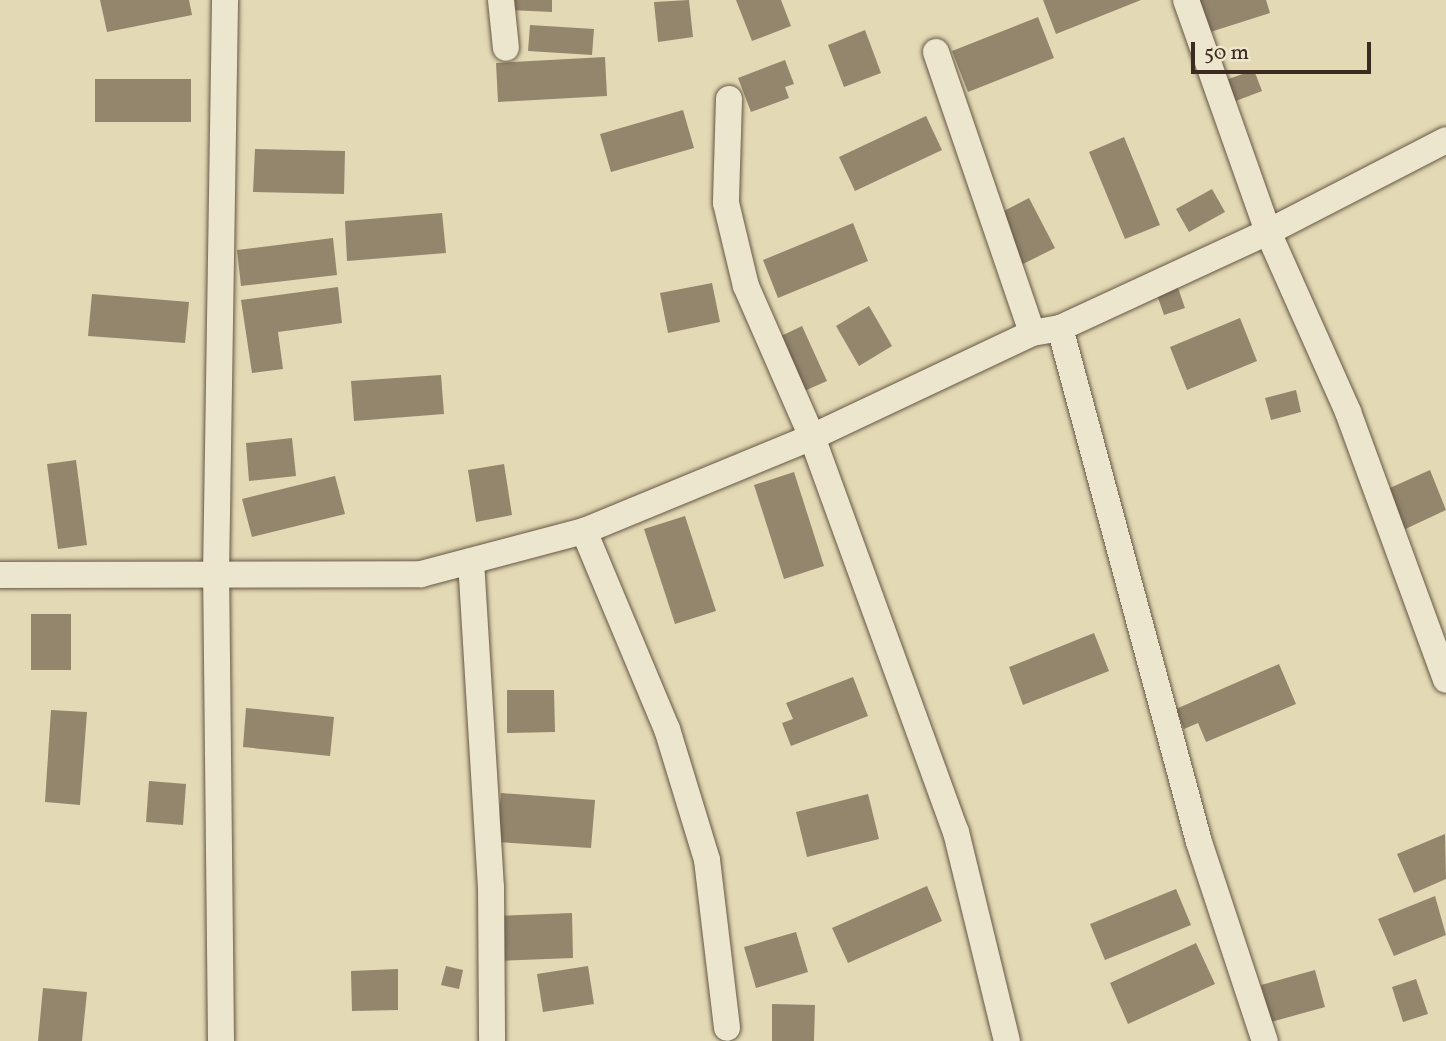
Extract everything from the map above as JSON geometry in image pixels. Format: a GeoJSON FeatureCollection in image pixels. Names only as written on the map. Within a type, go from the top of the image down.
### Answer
{"type":"FeatureCollection","features":[{"type":"Feature","properties":{"kind":"street"},"geometry":{"type":"LineString","coordinates":[[220,1041],[216,576],[225,0]]}},
{"type":"Feature","properties":{"kind":"street"},"geometry":{"type":"LineString","coordinates":[[501,0],[506,48]]}},
{"type":"Feature","properties":{"kind":"street"},"geometry":{"type":"LineString","coordinates":[[1186,0],[1268,232],[1348,412],[1446,680]]}},
{"type":"Feature","properties":{"kind":"street"},"geometry":{"type":"LineString","coordinates":[[936,52],[1032,333]]}},
{"type":"Feature","properties":{"kind":"street"},"geometry":{"type":"LineString","coordinates":[[729,99],[726,202],[746,286],[812,437],[956,832],[1007,1041]]}},
{"type":"Feature","properties":{"kind":"street"},"geometry":{"type":"LineString","coordinates":[[0,575],[421,574],[584,531],[812,437],[1032,333],[1060,328],[1268,232],[1446,140]]}},
{"type":"Feature","properties":{"kind":"street"},"geometry":{"type":"LineString","coordinates":[[1060,328],[1184,790],[1265,1041]]}},
{"type":"Feature","properties":{"kind":"street"},"geometry":{"type":"LineString","coordinates":[[584,531],[667,729],[707,860],[727,1035]]}},
{"type":"Feature","properties":{"kind":"street"},"geometry":{"type":"LineString","coordinates":[[471,561],[491,888],[492,1041]]}},
{"type":"Feature","properties":{"kind":"street"},"geometry":{"type":"LineString","coordinates":[[718,921],[727,1035]]}},
{"type":"Feature","properties":{"kind":"building"},"geometry":{"type":"Polygon","coordinates":[[[100,0],[189,0],[192,15],[107,32],[100,0]]]}},
{"type":"Feature","properties":{"kind":"building"},"geometry":{"type":"Polygon","coordinates":[[[509,0],[552,0],[552,12],[509,10],[509,0]]]}},
{"type":"Feature","properties":{"kind":"building"},"geometry":{"type":"Polygon","coordinates":[[[689,0],[693,37],[658,42],[654,2],[689,0]]]}},
{"type":"Feature","properties":{"kind":"building"},"geometry":{"type":"Polygon","coordinates":[[[736,0],[781,0],[791,26],[752,41],[736,0]]]}},
{"type":"Feature","properties":{"kind":"building"},"geometry":{"type":"Polygon","coordinates":[[[1043,0],[1141,0],[1056,34],[1043,0]]]}},
{"type":"Feature","properties":{"kind":"building"},"geometry":{"type":"Polygon","coordinates":[[[1190,0],[1266,0],[1270,13],[1201,35],[1190,0]]]}},
{"type":"Feature","properties":{"kind":"building"},"geometry":{"type":"Polygon","coordinates":[[[1038,17],[1054,58],[968,92],[952,51],[1038,17]]]}},
{"type":"Feature","properties":{"kind":"building"},"geometry":{"type":"Polygon","coordinates":[[[530,25],[594,29],[592,55],[528,51],[530,25]]]}},
{"type":"Feature","properties":{"kind":"building"},"geometry":{"type":"Polygon","coordinates":[[[865,30],[881,73],[844,87],[828,45],[865,30]]]}},
{"type":"Feature","properties":{"kind":"building"},"geometry":{"type":"Polygon","coordinates":[[[605,57],[607,96],[498,102],[496,63],[605,57]]]}},
{"type":"Feature","properties":{"kind":"building"},"geometry":{"type":"Polygon","coordinates":[[[785,60],[794,84],[785,87],[789,98],[751,112],[738,78],[785,60]]]}},
{"type":"Feature","properties":{"kind":"building"},"geometry":{"type":"Polygon","coordinates":[[[1254,70],[1262,91],[1228,104],[1220,82],[1254,70]]]}},
{"type":"Feature","properties":{"kind":"building"},"geometry":{"type":"Polygon","coordinates":[[[95,79],[191,79],[191,122],[95,122],[95,79]]]}},
{"type":"Feature","properties":{"kind":"building"},"geometry":{"type":"Polygon","coordinates":[[[683,110],[694,148],[611,172],[600,134],[683,110]]]}},
{"type":"Feature","properties":{"kind":"building"},"geometry":{"type":"Polygon","coordinates":[[[926,116],[942,150],[855,191],[839,157],[926,116]]]}},
{"type":"Feature","properties":{"kind":"building"},"geometry":{"type":"Polygon","coordinates":[[[1124,137],[1160,225],[1125,239],[1089,152],[1124,137]]]}},
{"type":"Feature","properties":{"kind":"building"},"geometry":{"type":"Polygon","coordinates":[[[255,149],[345,151],[344,194],[253,192],[255,149]]]}},
{"type":"Feature","properties":{"kind":"building"},"geometry":{"type":"Polygon","coordinates":[[[1212,189],[1225,212],[1189,232],[1176,209],[1212,189]]]}},
{"type":"Feature","properties":{"kind":"building"},"geometry":{"type":"Polygon","coordinates":[[[1029,198],[1055,248],[1019,266],[994,216],[1029,198]]]}},
{"type":"Feature","properties":{"kind":"building"},"geometry":{"type":"Polygon","coordinates":[[[442,213],[446,253],[347,261],[345,221],[442,213]]]}},
{"type":"Feature","properties":{"kind":"building"},"geometry":{"type":"Polygon","coordinates":[[[853,223],[868,261],[778,298],[763,260],[853,223]]]}},
{"type":"Feature","properties":{"kind":"building"},"geometry":{"type":"Polygon","coordinates":[[[333,238],[337,275],[241,286],[237,250],[333,238]]]}},
{"type":"Feature","properties":{"kind":"building"},"geometry":{"type":"Polygon","coordinates":[[[712,283],[720,322],[668,333],[660,293],[712,283]]]}},
{"type":"Feature","properties":{"kind":"building"},"geometry":{"type":"Polygon","coordinates":[[[1177,285],[1185,308],[1164,315],[1156,292],[1177,285]]]}},
{"type":"Feature","properties":{"kind":"building"},"geometry":{"type":"Polygon","coordinates":[[[338,287],[342,323],[278,332],[283,369],[252,373],[241,300],[338,287]]]}},
{"type":"Feature","properties":{"kind":"building"},"geometry":{"type":"Polygon","coordinates":[[[92,294],[189,302],[185,343],[88,336],[92,294]]]}},
{"type":"Feature","properties":{"kind":"building"},"geometry":{"type":"Polygon","coordinates":[[[869,306],[892,346],[859,366],[836,326],[869,306]]]}},
{"type":"Feature","properties":{"kind":"building"},"geometry":{"type":"Polygon","coordinates":[[[1240,318],[1257,361],[1187,390],[1170,347],[1240,318]]]}},
{"type":"Feature","properties":{"kind":"building"},"geometry":{"type":"Polygon","coordinates":[[[802,326],[827,381],[802,392],[777,338],[802,326]]]}},
{"type":"Feature","properties":{"kind":"building"},"geometry":{"type":"Polygon","coordinates":[[[441,375],[444,414],[354,421],[351,381],[441,375]]]}},
{"type":"Feature","properties":{"kind":"building"},"geometry":{"type":"Polygon","coordinates":[[[1296,390],[1301,412],[1271,420],[1265,398],[1296,390]]]}},
{"type":"Feature","properties":{"kind":"building"},"geometry":{"type":"Polygon","coordinates":[[[292,438],[296,476],[249,481],[246,443],[292,438]]]}},
{"type":"Feature","properties":{"kind":"building"},"geometry":{"type":"Polygon","coordinates":[[[76,460],[87,545],[58,549],[47,464],[76,460]]]}},
{"type":"Feature","properties":{"kind":"building"},"geometry":{"type":"Polygon","coordinates":[[[504,464],[512,515],[476,522],[468,470],[504,464]]]}},
{"type":"Feature","properties":{"kind":"building"},"geometry":{"type":"Polygon","coordinates":[[[1430,470],[1446,510],[1399,532],[1381,492],[1430,470]]]}},
{"type":"Feature","properties":{"kind":"building"},"geometry":{"type":"Polygon","coordinates":[[[794,472],[824,566],[784,579],[754,485],[794,472]]]}},
{"type":"Feature","properties":{"kind":"building"},"geometry":{"type":"Polygon","coordinates":[[[335,476],[345,514],[252,537],[242,499],[335,476]]]}},
{"type":"Feature","properties":{"kind":"building"},"geometry":{"type":"Polygon","coordinates":[[[685,516],[716,611],[675,624],[644,529],[685,516]]]}},
{"type":"Feature","properties":{"kind":"building"},"geometry":{"type":"Polygon","coordinates":[[[31,614],[71,614],[71,670],[31,670],[31,614]]]}},
{"type":"Feature","properties":{"kind":"building"},"geometry":{"type":"Polygon","coordinates":[[[1094,633],[1109,671],[1023,705],[1009,667],[1094,633]]]}},
{"type":"Feature","properties":{"kind":"building"},"geometry":{"type":"Polygon","coordinates":[[[1279,664],[1296,704],[1206,742],[1198,723],[1184,729],[1176,709],[1279,664]]]}},
{"type":"Feature","properties":{"kind":"building"},"geometry":{"type":"Polygon","coordinates":[[[853,677],[868,716],[791,746],[782,723],[793,719],[786,703],[853,677]]]}},
{"type":"Feature","properties":{"kind":"building"},"geometry":{"type":"Polygon","coordinates":[[[507,690],[554,690],[555,732],[507,733],[507,690]]]}},
{"type":"Feature","properties":{"kind":"building"},"geometry":{"type":"Polygon","coordinates":[[[246,708],[334,717],[330,756],[243,747],[246,708]]]}},
{"type":"Feature","properties":{"kind":"building"},"geometry":{"type":"Polygon","coordinates":[[[51,710],[87,712],[80,805],[45,802],[51,710]]]}},
{"type":"Feature","properties":{"kind":"building"},"geometry":{"type":"Polygon","coordinates":[[[149,781],[186,784],[183,825],[146,822],[149,781]]]}},
{"type":"Feature","properties":{"kind":"building"},"geometry":{"type":"Polygon","coordinates":[[[501,793],[595,800],[591,848],[497,842],[501,793]]]}},
{"type":"Feature","properties":{"kind":"building"},"geometry":{"type":"Polygon","coordinates":[[[868,794],[879,839],[807,857],[796,812],[868,794]]]}},
{"type":"Feature","properties":{"kind":"building"},"geometry":{"type":"Polygon","coordinates":[[[1445,834],[1446,879],[1414,893],[1397,854],[1445,834]]]}},
{"type":"Feature","properties":{"kind":"building"},"geometry":{"type":"Polygon","coordinates":[[[927,886],[942,921],[848,963],[832,928],[927,886]]]}},
{"type":"Feature","properties":{"kind":"building"},"geometry":{"type":"Polygon","coordinates":[[[1176,889],[1191,925],[1105,960],[1090,924],[1176,889]]]}},
{"type":"Feature","properties":{"kind":"building"},"geometry":{"type":"Polygon","coordinates":[[[1435,896],[1446,935],[1394,956],[1378,919],[1435,896]]]}},
{"type":"Feature","properties":{"kind":"building"},"geometry":{"type":"Polygon","coordinates":[[[572,913],[573,958],[497,961],[496,916],[572,913]]]}},
{"type":"Feature","properties":{"kind":"building"},"geometry":{"type":"Polygon","coordinates":[[[796,932],[808,972],[756,988],[744,947],[796,932]]]}},
{"type":"Feature","properties":{"kind":"building"},"geometry":{"type":"Polygon","coordinates":[[[1196,943],[1215,984],[1128,1024],[1110,983],[1196,943]]]}},
{"type":"Feature","properties":{"kind":"building"},"geometry":{"type":"Polygon","coordinates":[[[446,966],[463,970],[459,989],[441,985],[446,966]]]}},
{"type":"Feature","properties":{"kind":"building"},"geometry":{"type":"Polygon","coordinates":[[[588,966],[594,1004],[543,1012],[537,974],[588,966]]]}},
{"type":"Feature","properties":{"kind":"building"},"geometry":{"type":"Polygon","coordinates":[[[398,969],[398,1010],[352,1011],[351,971],[398,969]]]}},
{"type":"Feature","properties":{"kind":"building"},"geometry":{"type":"Polygon","coordinates":[[[1315,970],[1325,1007],[1271,1022],[1261,985],[1315,970]]]}},
{"type":"Feature","properties":{"kind":"building"},"geometry":{"type":"Polygon","coordinates":[[[1416,979],[1428,1014],[1403,1022],[1392,987],[1416,979]]]}},
{"type":"Feature","properties":{"kind":"building"},"geometry":{"type":"Polygon","coordinates":[[[43,988],[87,992],[82,1041],[38,1041],[43,988]]]}},
{"type":"Feature","properties":{"kind":"building"},"geometry":{"type":"Polygon","coordinates":[[[772,1004],[815,1005],[814,1041],[772,1041],[772,1004]]]}}]}
